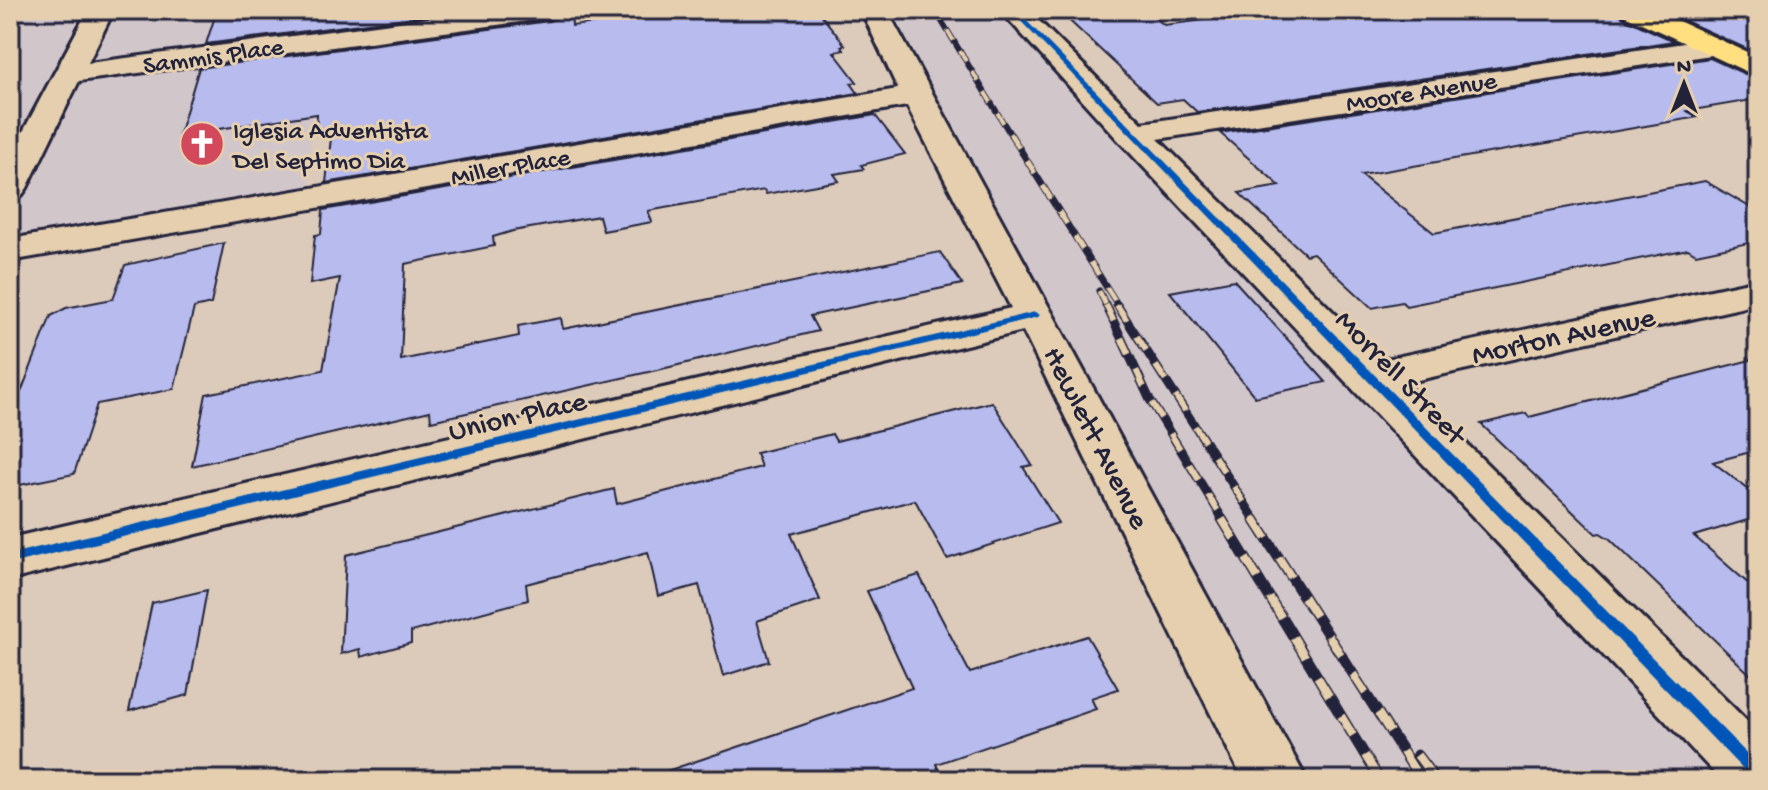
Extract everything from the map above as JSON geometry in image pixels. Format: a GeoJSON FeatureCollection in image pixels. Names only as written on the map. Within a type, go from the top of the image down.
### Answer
{"type":"FeatureCollection","features":[{"type":"Feature","properties":{"kind":"main road"},"geometry":{"type":"LineString","coordinates":[[1633,10],[1758,68]]}},
{"type":"Feature","properties":{"kind":"street"},"geometry":{"type":"LineString","coordinates":[[10,188],[101,10]]}},
{"type":"Feature","properties":{"kind":"street","name":"Sammis Place"},"geometry":{"type":"LineString","coordinates":[[67,74],[549,10]]}},
{"type":"Feature","properties":{"kind":"street","name":"Hewlett Avenue"},"geometry":{"type":"LineString","coordinates":[[874,10],[1276,780]]}},
{"type":"Feature","properties":{"kind":"street","name":"Morrell Street"},"geometry":{"type":"LineString","coordinates":[[1013,10],[1130,134],[1758,775]]}},
{"type":"Feature","properties":{"kind":"street","name":"Moore Avenue"},"geometry":{"type":"LineString","coordinates":[[1130,134],[1711,47]]}},
{"type":"Feature","properties":{"kind":"street","name":"Miller Place"},"geometry":{"type":"LineString","coordinates":[[10,250],[916,95]]}},
{"type":"Feature","properties":{"kind":"street","name":"Morton Avenue"},"geometry":{"type":"LineString","coordinates":[[1369,377],[1758,292]]}},
{"type":"Feature","properties":{"kind":"street","name":"Union Place"},"geometry":{"type":"LineString","coordinates":[[10,559],[1035,315]]}},
{"type":"Feature","properties":{"kind":"shaded area"},"geometry":{"type":"Polygon","coordinates":[[[10,10],[315,10],[309,199],[10,250],[10,10]]]}},
{"type":"Feature","properties":{"kind":"shaded area"},"geometry":{"type":"Polygon","coordinates":[[[874,10],[1013,10],[1758,780],[1275,780],[874,10]]]}},
{"type":"Feature","properties":{"kind":"building"},"geometry":{"type":"Polygon","coordinates":[[[217,10],[467,10],[206,44],[217,10]]]}},
{"type":"Feature","properties":{"kind":"building"},"geometry":{"type":"Polygon","coordinates":[[[565,10],[571,10],[572,26],[700,10],[817,10],[845,45],[841,46],[844,50],[834,52],[857,82],[851,83],[858,93],[326,183],[332,129],[316,131],[317,114],[179,135],[199,68],[549,21],[560,17],[565,10]]]}},
{"type":"Feature","properties":{"kind":"building"},"geometry":{"type":"Polygon","coordinates":[[[1058,10],[1146,10],[1164,25],[1287,10],[1617,10],[1623,18],[1674,41],[1197,112],[1183,99],[1157,103],[1058,10]]]}},
{"type":"Feature","properties":{"kind":"building"},"geometry":{"type":"Polygon","coordinates":[[[1661,10],[1729,10],[1758,23],[1758,54],[1661,10]]]}},
{"type":"Feature","properties":{"kind":"building"},"geometry":{"type":"Polygon","coordinates":[[[1710,58],[1758,80],[1758,99],[1687,111],[1698,117],[1361,175],[1434,233],[1705,181],[1758,212],[1758,241],[1696,254],[1688,249],[1406,306],[1402,302],[1372,308],[1313,253],[1306,255],[1239,193],[1280,186],[1220,133],[1710,58]]]}},
{"type":"Feature","properties":{"kind":"building"},"geometry":{"type":"Polygon","coordinates":[[[875,115],[905,154],[861,165],[864,169],[834,174],[839,181],[766,194],[764,190],[648,211],[652,222],[603,231],[599,216],[513,231],[493,237],[494,246],[405,264],[401,360],[519,336],[518,326],[561,318],[563,329],[940,252],[962,284],[810,316],[818,331],[666,368],[431,421],[430,411],[192,466],[206,394],[323,370],[340,278],[310,284],[315,235],[321,234],[323,210],[875,115]]]}},
{"type":"Feature","properties":{"kind":"building"},"geometry":{"type":"Polygon","coordinates":[[[224,243],[211,304],[194,308],[174,389],[97,404],[74,474],[10,487],[10,420],[51,316],[66,308],[113,299],[125,265],[224,243]]]}},
{"type":"Feature","properties":{"kind":"building"},"geometry":{"type":"Polygon","coordinates":[[[1234,280],[1326,382],[1255,397],[1170,292],[1234,280]]]}},
{"type":"Feature","properties":{"kind":"building"},"geometry":{"type":"Polygon","coordinates":[[[1758,358],[1758,450],[1713,462],[1758,497],[1758,517],[1694,536],[1758,592],[1758,682],[1610,539],[1596,534],[1481,424],[1526,413],[1529,417],[1758,358]]]}},
{"type":"Feature","properties":{"kind":"building"},"geometry":{"type":"Polygon","coordinates":[[[992,402],[1032,465],[1023,467],[1058,523],[947,559],[915,500],[791,534],[820,600],[757,621],[769,661],[723,676],[699,585],[658,596],[648,552],[526,584],[528,600],[411,632],[411,643],[361,657],[360,649],[341,654],[346,555],[614,489],[617,504],[761,467],[756,453],[832,434],[836,441],[992,402]]]}},
{"type":"Feature","properties":{"kind":"building"},"geometry":{"type":"Polygon","coordinates":[[[919,575],[970,673],[1087,636],[1118,689],[1091,698],[1096,709],[936,764],[943,780],[666,780],[664,772],[912,688],[867,591],[919,575]]]}},
{"type":"Feature","properties":{"kind":"building"},"geometry":{"type":"Polygon","coordinates":[[[207,590],[188,695],[129,711],[152,603],[207,590]]]}},
{"type":"Feature","properties":{"kind":"railway"},"geometry":{"type":"LineString","coordinates":[[935,10],[1012,137]]}},
{"type":"Feature","properties":{"kind":"railway"},"geometry":{"type":"LineString","coordinates":[[1011,135],[1119,307]]}},
{"type":"Feature","properties":{"kind":"railway"},"geometry":{"type":"LineString","coordinates":[[1099,291],[1106,305]]}},
{"type":"Feature","properties":{"kind":"railway"},"geometry":{"type":"LineString","coordinates":[[1106,305],[1150,400],[1224,521]]}},
{"type":"Feature","properties":{"kind":"railway"},"geometry":{"type":"LineString","coordinates":[[1117,305],[1256,521]]}},
{"type":"Feature","properties":{"kind":"railway"},"geometry":{"type":"LineString","coordinates":[[1222,519],[1380,780]]}},
{"type":"Feature","properties":{"kind":"railway"},"geometry":{"type":"LineString","coordinates":[[1254,519],[1421,780]]}},
{"type":"Feature","properties":{"kind":"railway"},"geometry":{"type":"LineString","coordinates":[[1417,755],[1436,780]]}},
{"type":"Feature","properties":{"kind":"cycle path"},"geometry":{"type":"LineString","coordinates":[[1013,10],[1758,775]]}},
{"type":"Feature","properties":{"kind":"cycle path"},"geometry":{"type":"LineString","coordinates":[[10,559],[1035,315]]}},
{"type":"Feature","properties":{"kind":"place","name":"Iglesia Adventista Del Septimo Dia"},"geometry":{"type":"Point","coordinates":[202,144]}}]}
